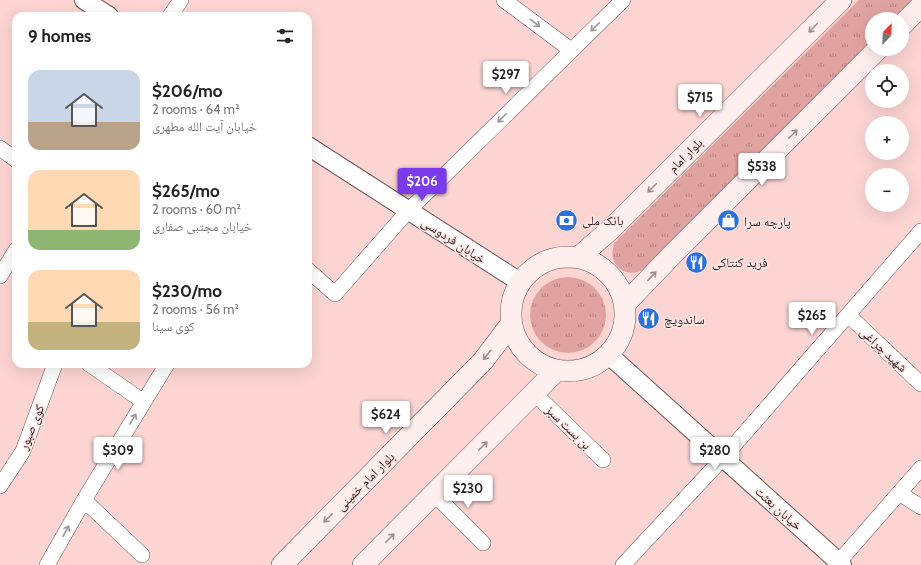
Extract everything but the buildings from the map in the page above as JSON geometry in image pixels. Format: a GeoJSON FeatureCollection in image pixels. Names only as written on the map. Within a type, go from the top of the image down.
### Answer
{"type":"FeatureCollection","features":[{"type":"Feature","properties":{"kind":"main road","name":"بلوار امام"},"geometry":{"type":"LineString","coordinates":[[579,257],[611,229],[841,0]]}},
{"type":"Feature","properties":{"kind":"main road"},"geometry":{"type":"LineString","coordinates":[[909,18],[921,6]]}},
{"type":"Feature","properties":{"kind":"main road"},"geometry":{"type":"LineString","coordinates":[[625,304],[871,56]]}},
{"type":"Feature","properties":{"kind":"main road"},"geometry":{"type":"LineString","coordinates":[[564,256],[579,257],[596,263],[609,274],[619,288],[625,304],[625,322],[619,340],[609,355],[594,365],[576,371],[557,370],[541,364],[527,354],[517,340],[511,324],[511,307],[515,291],[520,282],[535,267],[549,259],[564,256]]}},
{"type":"Feature","properties":{"kind":"main road","name":"بلوار امام خمینی"},"geometry":{"type":"LineString","coordinates":[[282,565],[483,361],[511,324]]}},
{"type":"Feature","properties":{"kind":"main road"},"geometry":{"type":"LineString","coordinates":[[363,565],[535,394],[557,370]]}},
{"type":"Feature","properties":{"kind":"street"},"geometry":{"type":"LineString","coordinates":[[84,0],[103,12]]}},
{"type":"Feature","properties":{"kind":"street"},"geometry":{"type":"LineString","coordinates":[[173,12],[181,0]]}},
{"type":"Feature","properties":{"kind":"street"},"geometry":{"type":"LineString","coordinates":[[504,0],[571,50]]}},
{"type":"Feature","properties":{"kind":"street"},"geometry":{"type":"LineString","coordinates":[[312,274],[335,294],[408,211],[622,0]]}},
{"type":"Feature","properties":{"kind":"street"},"geometry":{"type":"LineString","coordinates":[[0,148],[12,157]]}},
{"type":"Feature","properties":{"kind":"street","name":"خیابان فردوسی"},"geometry":{"type":"LineString","coordinates":[[312,149],[520,282]]}},
{"type":"Feature","properties":{"kind":"street"},"geometry":{"type":"LineString","coordinates":[[623,565],[723,458],[921,231]]}},
{"type":"Feature","properties":{"kind":"street"},"geometry":{"type":"LineString","coordinates":[[0,276],[12,256]]}},
{"type":"Feature","properties":{"kind":"street","name":"شهید چراغی"},"geometry":{"type":"LineString","coordinates":[[848,315],[921,384]]}},
{"type":"Feature","properties":{"kind":"street","name":"خیابان بعثت"},"geometry":{"type":"LineString","coordinates":[[609,355],[839,564]]}},
{"type":"Feature","properties":{"kind":"street","name":"کوی صبور"},"geometry":{"type":"LineString","coordinates":[[0,486],[23,451],[53,368]]}},
{"type":"Feature","properties":{"kind":"street"},"geometry":{"type":"LineString","coordinates":[[95,368],[144,402]]}},
{"type":"Feature","properties":{"kind":"street"},"geometry":{"type":"LineString","coordinates":[[47,565],[84,500],[165,368]]}},
{"type":"Feature","properties":{"kind":"street","name":"بن بست سبز"},"geometry":{"type":"LineString","coordinates":[[535,394],[603,460]]}},
{"type":"Feature","properties":{"kind":"street"},"geometry":{"type":"LineString","coordinates":[[839,564],[921,468]]}},
{"type":"Feature","properties":{"kind":"street"},"geometry":{"type":"LineString","coordinates":[[899,493],[921,507]]}},
{"type":"Feature","properties":{"kind":"street"},"geometry":{"type":"LineString","coordinates":[[434,494],[483,543]]}},
{"type":"Feature","properties":{"kind":"street"},"geometry":{"type":"LineString","coordinates":[[84,500],[142,555]]}},
{"type":"Feature","properties":{"kind":"green space"},"geometry":{"type":"Polygon","coordinates":[[[859,0],[917,0],[905,12],[865,12],[865,52],[645,269],[631,273],[618,267],[613,259],[614,243],[859,0]]]}},
{"type":"Feature","properties":{"kind":"green space"},"geometry":{"type":"Polygon","coordinates":[[[568,277],[582,280],[595,288],[603,301],[606,315],[603,329],[595,342],[582,350],[568,353],[554,350],[541,342],[533,329],[530,315],[533,301],[541,288],[554,280],[568,277]]]}},
{"type":"Feature","properties":{"kind":"place","name":"بانک ملی"},"geometry":{"type":"Point","coordinates":[566,220]}},
{"type":"Feature","properties":{"kind":"place","name":"پارچه سرا"},"geometry":{"type":"Point","coordinates":[728,221]}},
{"type":"Feature","properties":{"kind":"place","name":"فرید کنتاکی"},"geometry":{"type":"Point","coordinates":[697,262]}},
{"type":"Feature","properties":{"kind":"place","name":"ساندویچ"},"geometry":{"type":"Point","coordinates":[649,319]}}]}
